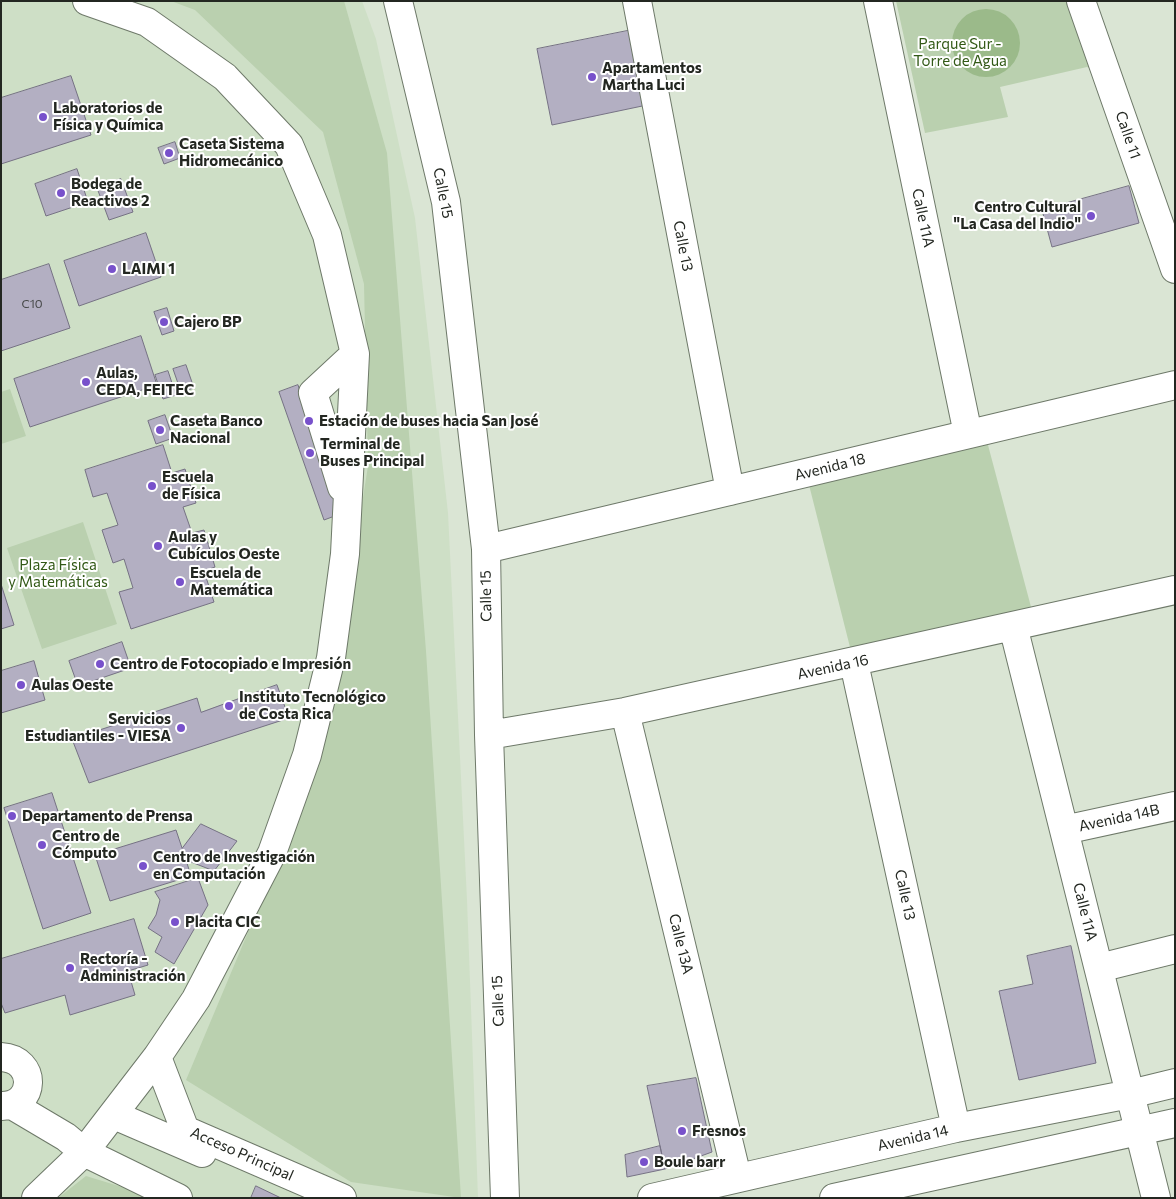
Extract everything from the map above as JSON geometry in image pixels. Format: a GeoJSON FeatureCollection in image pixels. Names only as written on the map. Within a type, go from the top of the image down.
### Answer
{"type":"FeatureCollection","features":[{"type":"Feature","properties":{"kind":"street"},"geometry":{"type":"LineString","coordinates":[[36,1198],[84,1152],[114,1115],[196,1000],[272,853],[307,755],[331,658],[342,584],[355,354],[326,235],[289,146],[217,72],[147,22],[87,1]]}},
{"type":"Feature","properties":{"kind":"street","name":"Calle 15"},"geometry":{"type":"LineString","coordinates":[[398,1],[446,202],[486,548],[488,735],[505,1198]]}},
{"type":"Feature","properties":{"kind":"street","name":"Calle 13"},"geometry":{"type":"LineString","coordinates":[[637,1],[730,491]]}},
{"type":"Feature","properties":{"kind":"street","name":"Calle 11A"},"geometry":{"type":"LineString","coordinates":[[878,1],[968,434]]}},
{"type":"Feature","properties":{"kind":"street","name":"Calle 11"},"geometry":{"type":"LineString","coordinates":[[1081,1],[1175,269]]}},
{"type":"Feature","properties":{"kind":"street"},"geometry":{"type":"LineString","coordinates":[[347,507],[313,393],[355,354]]}},
{"type":"Feature","properties":{"kind":"street","name":"Avenida 18"},"geometry":{"type":"LineString","coordinates":[[486,548],[1175,385]]}},
{"type":"Feature","properties":{"kind":"street","name":"Avenida 16"},"geometry":{"type":"LineString","coordinates":[[488,735],[625,712],[854,663],[1175,590]]}},
{"type":"Feature","properties":{"kind":"street","name":"Calle 11A"},"geometry":{"type":"LineString","coordinates":[[1013,626],[1156,1198]]}},
{"type":"Feature","properties":{"kind":"street","name":"Calle 13"},"geometry":{"type":"LineString","coordinates":[[854,663],[956,1128]]}},
{"type":"Feature","properties":{"kind":"street","name":"Calle 13A"},"geometry":{"type":"LineString","coordinates":[[625,712],[737,1177]]}},
{"type":"Feature","properties":{"kind":"street","name":"Avenida 14B"},"geometry":{"type":"LineString","coordinates":[[1064,830],[1175,806]]}},
{"type":"Feature","properties":{"kind":"street"},"geometry":{"type":"LineString","coordinates":[[1099,968],[1175,949]]}},
{"type":"Feature","properties":{"kind":"street"},"geometry":{"type":"LineString","coordinates":[[1,1057],[17,1061],[27,1073],[28,1080],[24,1095],[7,1105]]}},
{"type":"Feature","properties":{"kind":"street","name":"Acceso Principal"},"geometry":{"type":"LineString","coordinates":[[157,1057],[185,1130],[342,1198]]}},
{"type":"Feature","properties":{"kind":"street","name":"Avenida 14"},"geometry":{"type":"LineString","coordinates":[[652,1198],[956,1128],[1130,1094],[1175,1083]]}},
{"type":"Feature","properties":{"kind":"street"},"geometry":{"type":"LineString","coordinates":[[7,1105],[66,1137],[84,1152],[178,1198]]}},
{"type":"Feature","properties":{"kind":"street","name":"Acceso Principal"},"geometry":{"type":"LineString","coordinates":[[114,1115],[191,1148],[293,1198]]}},
{"type":"Feature","properties":{"kind":"street"},"geometry":{"type":"LineString","coordinates":[[834,1198],[923,1188],[1175,1123]]}},
{"type":"Feature","properties":{"kind":"street"},"geometry":{"type":"LineString","coordinates":[[910,1139],[923,1188]]}},
{"type":"Feature","properties":{"kind":"shaded area","name":"Instituto Tecnológico de Costa Rica"},"geometry":{"type":"Polygon","coordinates":[[[1,1],[362,1],[376,39],[415,218],[448,513],[467,900],[478,1198],[1,1198],[1,1]]]}},
{"type":"Feature","properties":{"kind":"shaded area"},"geometry":{"type":"Polygon","coordinates":[[[986,9],[999,12],[1010,19],[1017,30],[1020,43],[1017,56],[1010,67],[999,74],[986,77],[973,74],[962,67],[955,56],[952,43],[955,30],[962,19],[973,12],[986,9]]]}},
{"type":"Feature","properties":{"kind":"green space"},"geometry":{"type":"Polygon","coordinates":[[[171,1],[344,1],[387,153],[426,651],[461,1198],[351,1182],[186,1080],[322,756],[368,466],[364,284],[323,132],[195,10],[171,1]]]}},
{"type":"Feature","properties":{"kind":"green space","name":"Parque Sur - Torre de Agua"},"geometry":{"type":"Polygon","coordinates":[[[896,1],[1069,1],[1097,71],[1087,67],[1000,87],[1008,117],[925,133],[896,1]]]}},
{"type":"Feature","properties":{"kind":"green space"},"geometry":{"type":"Polygon","coordinates":[[[10,389],[26,436],[1,444],[1,392],[10,389]]]}},
{"type":"Feature","properties":{"kind":"green space"},"geometry":{"type":"Polygon","coordinates":[[[984,430],[1035,622],[854,663],[806,473],[984,430]]]}},
{"type":"Feature","properties":{"kind":"green space","name":"Plaza Física y Matemáticas"},"geometry":{"type":"Polygon","coordinates":[[[83,522],[117,624],[42,649],[7,548],[83,522]]]}},
{"type":"Feature","properties":{"kind":"green space"},"geometry":{"type":"Polygon","coordinates":[[[86,1176],[158,1198],[58,1198],[86,1176]]]}},
{"type":"Feature","properties":{"kind":"building","name":"Apartamentos Martha Luci"},"geometry":{"type":"Polygon","coordinates":[[[632,30],[647,105],[552,125],[537,49],[632,30]]]}},
{"type":"Feature","properties":{"kind":"building","name":"Laboratorios de Física y Química"},"geometry":{"type":"Polygon","coordinates":[[[71,76],[91,135],[1,164],[1,98],[71,76]]]}},
{"type":"Feature","properties":{"kind":"building","name":"Caseta Sistema Hidromecánico"},"geometry":{"type":"Polygon","coordinates":[[[175,142],[180,158],[164,164],[158,148],[175,142]]]}},
{"type":"Feature","properties":{"kind":"building","name":"Bodega de Reactivos 2"},"geometry":{"type":"Polygon","coordinates":[[[77,169],[88,202],[46,216],[35,184],[77,169]]]}},
{"type":"Feature","properties":{"kind":"building"},"geometry":{"type":"Polygon","coordinates":[[[121,179],[133,212],[109,220],[97,188],[121,179]]]}},
{"type":"Feature","properties":{"kind":"building","name":"Centro Cultural \"La Casa del Indio\""},"geometry":{"type":"Polygon","coordinates":[[[1129,186],[1139,223],[1052,247],[1042,210],[1129,186]]]}},
{"type":"Feature","properties":{"kind":"building","name":"LAIMI 1"},"geometry":{"type":"Polygon","coordinates":[[[146,233],[161,277],[79,306],[64,261],[146,233]]]}},
{"type":"Feature","properties":{"kind":"building"},"geometry":{"type":"Polygon","coordinates":[[[49,264],[70,328],[1,351],[1,280],[49,264]]]}},
{"type":"Feature","properties":{"kind":"building","name":"Cajero BP"},"geometry":{"type":"Polygon","coordinates":[[[167,308],[174,331],[162,335],[154,312],[167,308]]]}},
{"type":"Feature","properties":{"kind":"building","name":"Aulas, CEDA, FEITEC"},"geometry":{"type":"Polygon","coordinates":[[[141,336],[157,385],[30,427],[14,379],[141,336]]]}},
{"type":"Feature","properties":{"kind":"building"},"geometry":{"type":"Polygon","coordinates":[[[186,365],[194,388],[181,392],[173,369],[186,365]]]}},
{"type":"Feature","properties":{"kind":"building"},"geometry":{"type":"Polygon","coordinates":[[[168,371],[176,395],[163,399],[155,375],[168,371]]]}},
{"type":"Feature","properties":{"kind":"building","name":"Terminal de Buses Principal"},"geometry":{"type":"Polygon","coordinates":[[[298,385],[340,514],[324,520],[279,392],[298,385]]]}},
{"type":"Feature","properties":{"kind":"building","name":"Caseta Banco Nacional"},"geometry":{"type":"Polygon","coordinates":[[[165,415],[173,438],[156,444],[148,421],[165,415]]]}},
{"type":"Feature","properties":{"kind":"building","name":"Aulas y Cubículos Oeste"},"geometry":{"type":"Polygon","coordinates":[[[163,445],[172,473],[185,469],[196,503],[183,507],[192,533],[204,530],[215,567],[204,571],[214,602],[131,629],[119,592],[133,588],[124,559],[113,563],[102,530],[118,525],[107,493],[93,497],[85,470],[163,445]]]}},
{"type":"Feature","properties":{"kind":"building"},"geometry":{"type":"Polygon","coordinates":[[[1,584],[14,625],[1,629],[1,584]]]}},
{"type":"Feature","properties":{"kind":"building","name":"Centro de Fotocopiado e Impresión"},"geometry":{"type":"Polygon","coordinates":[[[122,642],[131,668],[78,686],[69,661],[122,642]]]}},
{"type":"Feature","properties":{"kind":"building","name":"Aulas Oeste"},"geometry":{"type":"Polygon","coordinates":[[[34,661],[45,700],[1,713],[1,671],[34,661]]]}},
{"type":"Feature","properties":{"kind":"building","name":"Servicios Estudiantiles - VIESA"},"geometry":{"type":"Polygon","coordinates":[[[277,685],[289,718],[89,783],[72,739],[197,698],[201,712],[277,685]]]}},
{"type":"Feature","properties":{"kind":"building","name":"Centro de Cómputo"},"geometry":{"type":"Polygon","coordinates":[[[52,793],[91,913],[43,929],[4,808],[52,793]]]}},
{"type":"Feature","properties":{"kind":"building","name":"Centro de Investigación en Computación"},"geometry":{"type":"Polygon","coordinates":[[[201,824],[237,841],[214,871],[186,860],[191,876],[110,901],[95,855],[176,830],[182,848],[201,824]]]}},
{"type":"Feature","properties":{"kind":"building","name":"Placita CIC"},"geometry":{"type":"Polygon","coordinates":[[[198,878],[208,905],[174,964],[155,952],[162,937],[148,928],[156,915],[160,900],[155,892],[198,878]]]}},
{"type":"Feature","properties":{"kind":"building","name":"Rectoría - Administración"},"geometry":{"type":"Polygon","coordinates":[[[134,919],[148,965],[128,971],[135,995],[70,1015],[65,995],[5,1013],[1,1003],[1,959],[134,919]]]}},
{"type":"Feature","properties":{"kind":"building"},"geometry":{"type":"Polygon","coordinates":[[[1071,946],[1096,1063],[1019,1080],[999,991],[1033,984],[1027,956],[1071,946]]]}},
{"type":"Feature","properties":{"kind":"building","name":"Fresnos"},"geometry":{"type":"Polygon","coordinates":[[[696,1078],[712,1152],[665,1169],[647,1086],[696,1078]]]}},
{"type":"Feature","properties":{"kind":"building","name":"Boule barr"},"geometry":{"type":"Polygon","coordinates":[[[660,1146],[665,1169],[627,1177],[625,1155],[660,1146]]]}},
{"type":"Feature","properties":{"kind":"building"},"geometry":{"type":"Polygon","coordinates":[[[256,1186],[281,1198],[251,1198],[256,1186]]]}},
{"type":"Feature","properties":{"kind":"place","name":"Apartamentos Martha Luci"},"geometry":{"type":"Point","coordinates":[592,77]}},
{"type":"Feature","properties":{"kind":"place","name":"Laboratorios de Física y Química"},"geometry":{"type":"Point","coordinates":[43,117]}},
{"type":"Feature","properties":{"kind":"place","name":"Caseta Sistema Hidromecánico"},"geometry":{"type":"Point","coordinates":[169,153]}},
{"type":"Feature","properties":{"kind":"place","name":"Bodega de Reactivos 2"},"geometry":{"type":"Point","coordinates":[61,193]}},
{"type":"Feature","properties":{"kind":"place","name":"Centro Cultural \"La Casa del Indio\""},"geometry":{"type":"Point","coordinates":[1091,216]}},
{"type":"Feature","properties":{"kind":"place","name":"LAIMI 1"},"geometry":{"type":"Point","coordinates":[112,269]}},
{"type":"Feature","properties":{"kind":"place","name":"Cajero BP"},"geometry":{"type":"Point","coordinates":[164,322]}},
{"type":"Feature","properties":{"kind":"place","name":"Aulas, CEDA, FEITEC"},"geometry":{"type":"Point","coordinates":[86,382]}},
{"type":"Feature","properties":{"kind":"place","name":"Estación de buses hacia San José"},"geometry":{"type":"Point","coordinates":[309,421]}},
{"type":"Feature","properties":{"kind":"place","name":"Caseta Banco Nacional"},"geometry":{"type":"Point","coordinates":[160,430]}},
{"type":"Feature","properties":{"kind":"place","name":"Terminal de Buses Principal"},"geometry":{"type":"Point","coordinates":[310,453]}},
{"type":"Feature","properties":{"kind":"place","name":"Escuela de Física"},"geometry":{"type":"Point","coordinates":[152,486]}},
{"type":"Feature","properties":{"kind":"place","name":"Aulas y Cubículos Oeste"},"geometry":{"type":"Point","coordinates":[158,546]}},
{"type":"Feature","properties":{"kind":"place","name":"Escuela de Matemática"},"geometry":{"type":"Point","coordinates":[180,582]}},
{"type":"Feature","properties":{"kind":"place","name":"Centro de Fotocopiado e Impresión"},"geometry":{"type":"Point","coordinates":[100,664]}},
{"type":"Feature","properties":{"kind":"place","name":"Aulas Oeste"},"geometry":{"type":"Point","coordinates":[21,685]}},
{"type":"Feature","properties":{"kind":"place","name":"Instituto Tecnológico de Costa Rica"},"geometry":{"type":"Point","coordinates":[229,706]}},
{"type":"Feature","properties":{"kind":"place","name":"Servicios Estudiantiles - VIESA"},"geometry":{"type":"Point","coordinates":[181,728]}},
{"type":"Feature","properties":{"kind":"place","name":"Departamento de Prensa"},"geometry":{"type":"Point","coordinates":[12,816]}},
{"type":"Feature","properties":{"kind":"place","name":"Centro de Cómputo"},"geometry":{"type":"Point","coordinates":[42,845]}},
{"type":"Feature","properties":{"kind":"place","name":"Centro de Investigación en Computación"},"geometry":{"type":"Point","coordinates":[143,866]}},
{"type":"Feature","properties":{"kind":"place","name":"Placita CIC"},"geometry":{"type":"Point","coordinates":[175,922]}},
{"type":"Feature","properties":{"kind":"place","name":"Rectoría - Administración"},"geometry":{"type":"Point","coordinates":[70,968]}},
{"type":"Feature","properties":{"kind":"place","name":"Fresnos"},"geometry":{"type":"Point","coordinates":[682,1131]}},
{"type":"Feature","properties":{"kind":"place","name":"Boule barr"},"geometry":{"type":"Point","coordinates":[644,1162]}}]}
